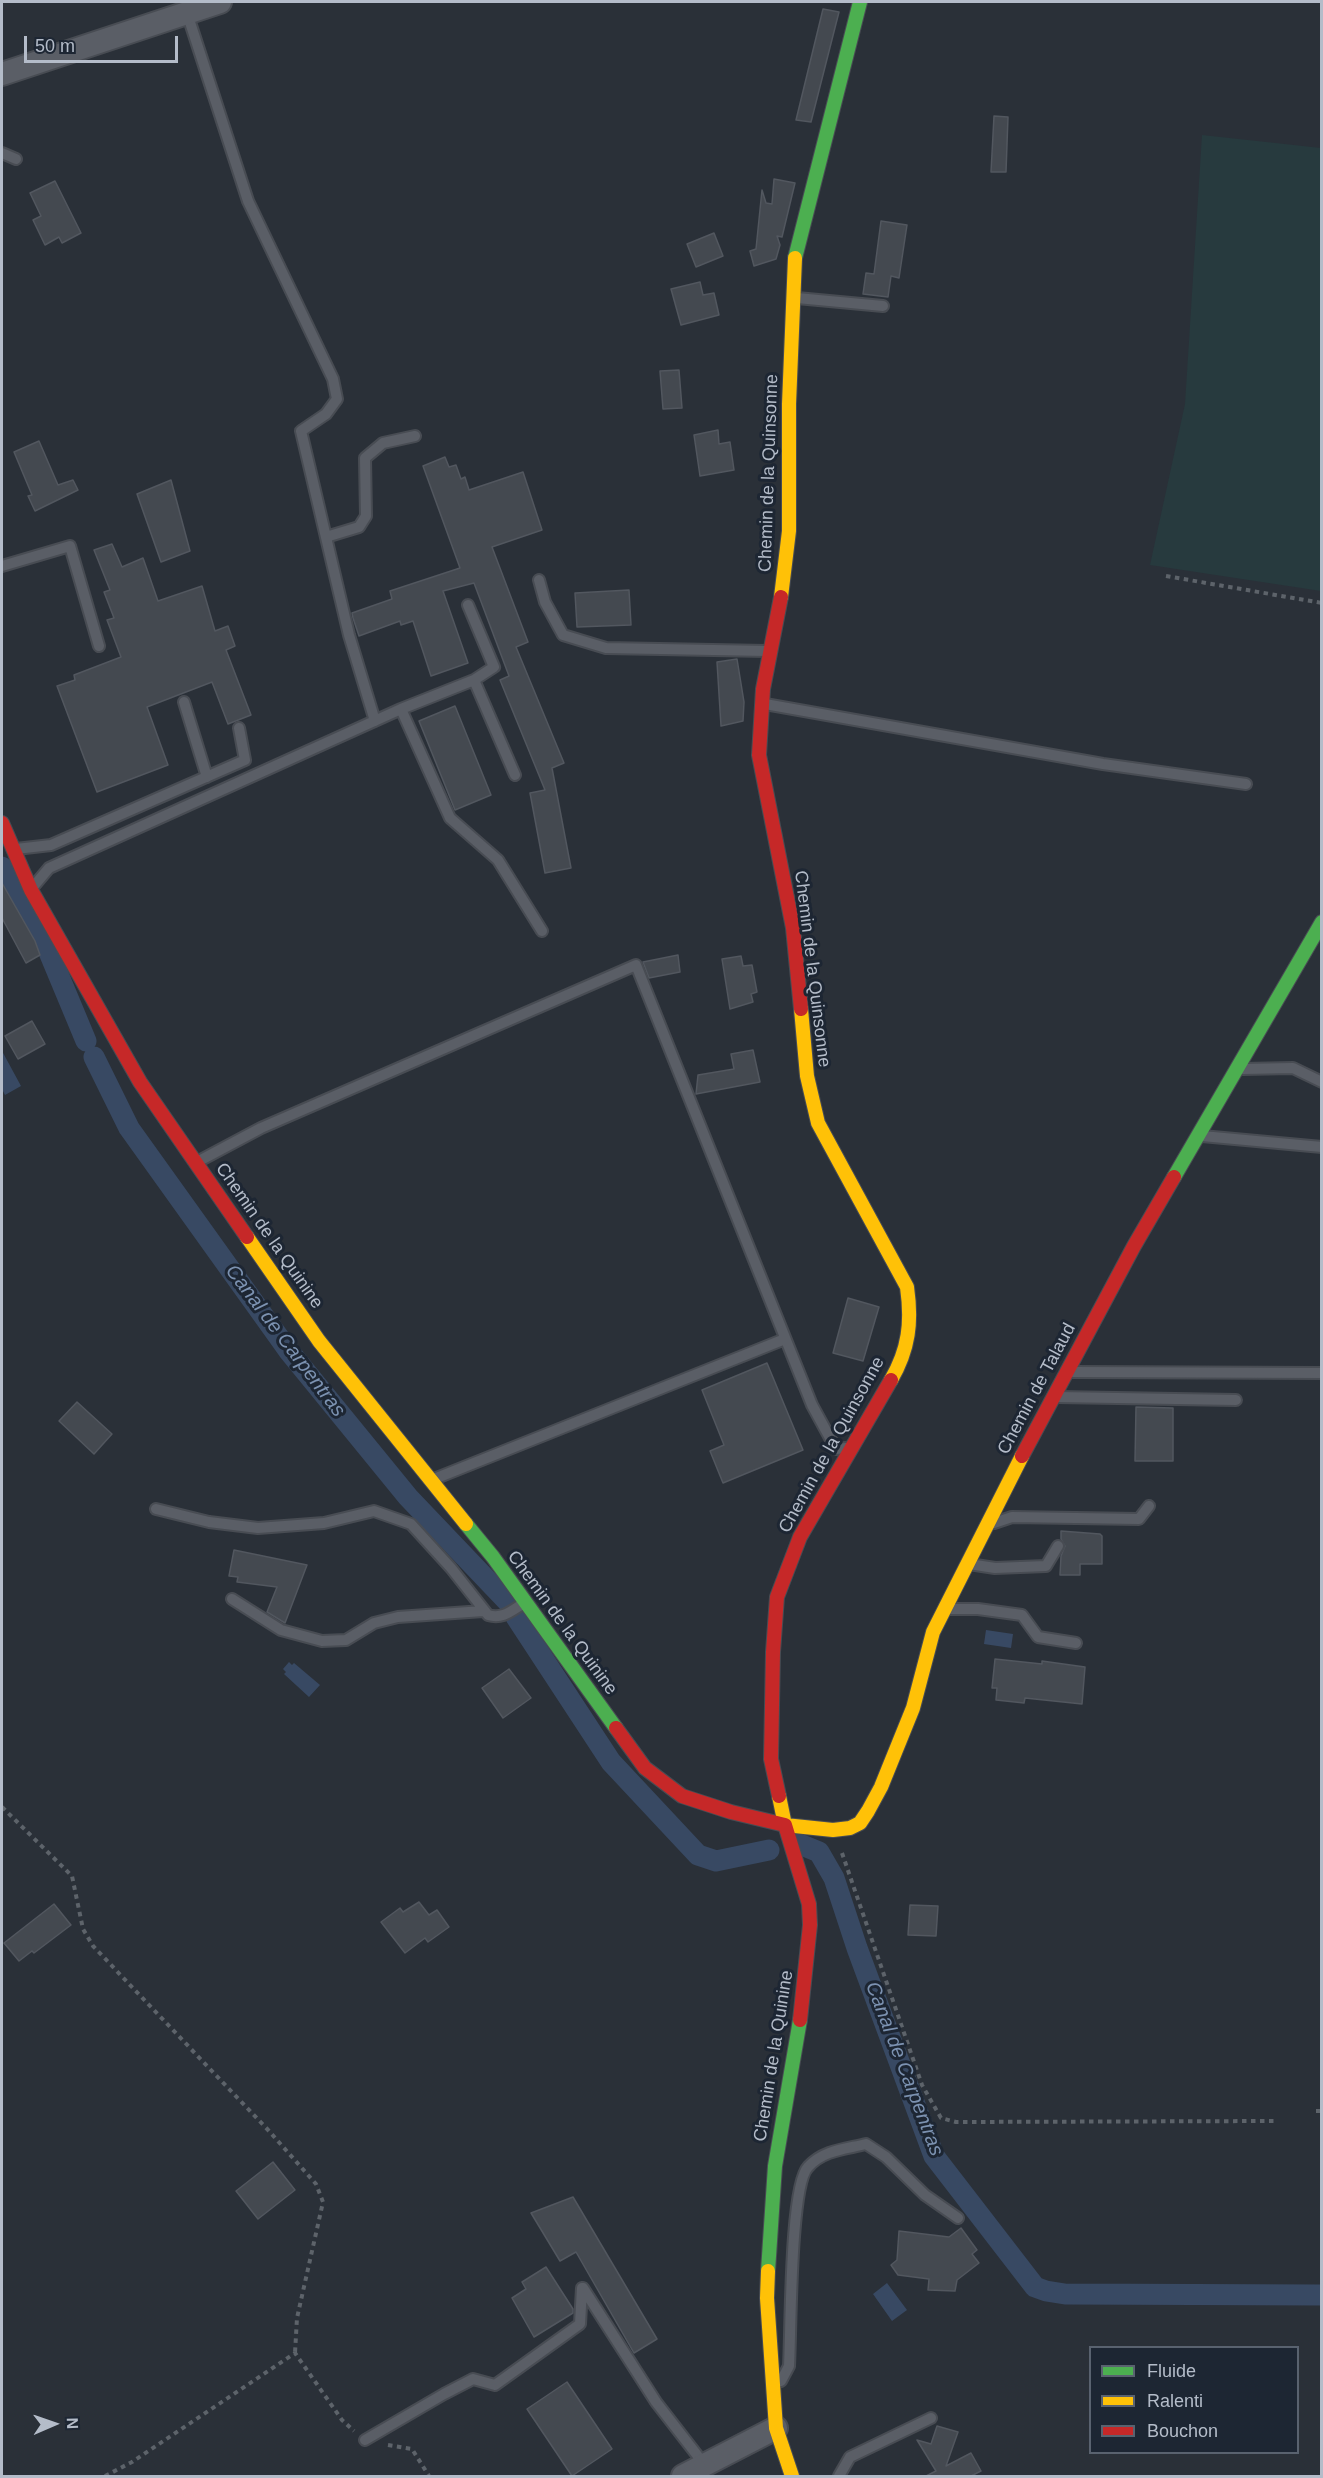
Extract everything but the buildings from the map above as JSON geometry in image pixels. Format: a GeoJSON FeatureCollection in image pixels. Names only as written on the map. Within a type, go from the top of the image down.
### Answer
{"type":"FeatureCollection","features":[{"type":"Feature","properties":{"kind":"street"},"geometry":{"type":"LineString","coordinates":[[2,74],[220,2]]}},
{"type":"Feature","properties":{"kind":"street","name":"Chemin de la Quinsonne"},"geometry":{"type":"LineString","coordinates":[[785,1825],[771,1760],[773,1652],[777,1597],[800,1537],[895,1373],[908,1343],[910,1314],[906,1287],[818,1123],[807,1076],[793,928],[759,755],[761,703],[785,576],[789,531],[789,404],[794,261],[860,2]]}},
{"type":"Feature","properties":{"kind":"street","name":"Chemin de la Quinine"},"geometry":{"type":"LineString","coordinates":[[2,823],[31,890],[140,1082],[319,1341],[493,1557],[645,1768],[682,1796],[740,1815],[785,1825],[809,1904],[810,1925],[798,2041],[775,2166],[770,2217],[767,2298],[776,2428],[792,2476]]}},
{"type":"Feature","properties":{"kind":"street","name":"Chemin de Talaud"},"geometry":{"type":"LineString","coordinates":[[785,1825],[833,1830],[850,1828],[860,1822],[881,1786],[913,1708],[933,1632],[985,1526],[1134,1245],[1236,1069],[1316,945],[1322,922]]}},
{"type":"Feature","properties":{"kind":"street"},"geometry":{"type":"LineString","coordinates":[[682,2476],[776,2428]]}},
{"type":"Feature","properties":{"kind":"lane"},"geometry":{"type":"LineString","coordinates":[[187,13],[248,201],[333,379],[337,399],[326,414],[301,431],[349,635],[375,721]]}},
{"type":"Feature","properties":{"kind":"lane"},"geometry":{"type":"LineString","coordinates":[[2,153],[16,159]]}},
{"type":"Feature","properties":{"kind":"lane"},"geometry":{"type":"LineString","coordinates":[[793,298],[883,306]]}},
{"type":"Feature","properties":{"kind":"lane"},"geometry":{"type":"LineString","coordinates":[[326,537],[359,527],[366,516],[365,458],[383,443],[415,436]]}},
{"type":"Feature","properties":{"kind":"lane"},"geometry":{"type":"LineString","coordinates":[[2,566],[70,546],[99,646]]}},
{"type":"Feature","properties":{"kind":"lane"},"geometry":{"type":"LineString","coordinates":[[539,580],[545,602],[563,635],[606,648],[770,651]]}},
{"type":"Feature","properties":{"kind":"lane"},"geometry":{"type":"LineString","coordinates":[[31,890],[49,868],[401,709],[474,680],[494,667],[468,605]]}},
{"type":"Feature","properties":{"kind":"lane"},"geometry":{"type":"LineString","coordinates":[[474,680],[515,775]]}},
{"type":"Feature","properties":{"kind":"lane"},"geometry":{"type":"LineString","coordinates":[[184,702],[207,777]]}},
{"type":"Feature","properties":{"kind":"lane"},"geometry":{"type":"LineString","coordinates":[[761,703],[1103,764],[1246,784]]}},
{"type":"Feature","properties":{"kind":"lane"},"geometry":{"type":"LineString","coordinates":[[401,709],[450,818],[498,860],[542,931]]}},
{"type":"Feature","properties":{"kind":"lane"},"geometry":{"type":"LineString","coordinates":[[13,850],[51,845],[245,760],[239,728]]}},
{"type":"Feature","properties":{"kind":"lane"},"geometry":{"type":"LineString","coordinates":[[196,1162],[261,1128],[636,965],[812,1405],[836,1449],[852,1447]]}},
{"type":"Feature","properties":{"kind":"lane"},"geometry":{"type":"LineString","coordinates":[[1236,1069],[1293,1068],[1322,1082]]}},
{"type":"Feature","properties":{"kind":"lane"},"geometry":{"type":"LineString","coordinates":[[1196,1135],[1322,1147]]}},
{"type":"Feature","properties":{"kind":"lane"},"geometry":{"type":"LineString","coordinates":[[432,1481],[785,1339]]}},
{"type":"Feature","properties":{"kind":"lane"},"geometry":{"type":"LineString","coordinates":[[1067,1372],[1322,1373]]}},
{"type":"Feature","properties":{"kind":"lane"},"geometry":{"type":"LineString","coordinates":[[1054,1397],[1236,1400]]}},
{"type":"Feature","properties":{"kind":"lane"},"geometry":{"type":"LineString","coordinates":[[985,1526],[1012,1517],[1139,1519],[1149,1506]]}},
{"type":"Feature","properties":{"kind":"lane"},"geometry":{"type":"LineString","coordinates":[[156,1509],[209,1522],[258,1528],[324,1523],[374,1511],[411,1524],[451,1568],[483,1611],[496,1617],[503,1616],[524,1603]]}},
{"type":"Feature","properties":{"kind":"lane"},"geometry":{"type":"LineString","coordinates":[[966,1564],[995,1568],[1046,1566],[1058,1546]]}},
{"type":"Feature","properties":{"kind":"lane"},"geometry":{"type":"LineString","coordinates":[[232,1599],[281,1630],[322,1641],[346,1641],[374,1623],[398,1617],[483,1611]]}},
{"type":"Feature","properties":{"kind":"lane"},"geometry":{"type":"LineString","coordinates":[[943,1610],[978,1609],[1022,1615],[1038,1637],[1076,1643]]}},
{"type":"Feature","properties":{"kind":"lane"},"geometry":{"type":"LineString","coordinates":[[773,2397],[789,2366],[794,2227],[798,2197],[806,2169],[822,2155],[866,2144],[886,2157],[925,2195],[958,2218]]}},
{"type":"Feature","properties":{"kind":"lane"},"geometry":{"type":"LineString","coordinates":[[365,2440],[473,2379],[495,2385],[580,2324],[582,2288],[656,2402],[704,2464]]}},
{"type":"Feature","properties":{"kind":"lane"},"geometry":{"type":"LineString","coordinates":[[839,2476],[850,2457],[931,2418]]}},
{"type":"Feature","properties":{"kind":"path"},"geometry":{"type":"LineString","coordinates":[[1166,576],[1322,603]]}},
{"type":"Feature","properties":{"kind":"path"},"geometry":{"type":"LineString","coordinates":[[2,1807],[72,1876],[83,1929],[93,1946],[269,2131],[316,2184],[323,2202],[297,2318],[295,2353],[342,2420],[365,2440],[412,2449],[429,2476]]}},
{"type":"Feature","properties":{"kind":"path"},"geometry":{"type":"LineString","coordinates":[[833,1830],[922,2085],[941,2118],[956,2122],[1277,2121]]}},
{"type":"Feature","properties":{"kind":"path"},"geometry":{"type":"LineString","coordinates":[[105,2476],[132,2462],[295,2353]]}},
{"type":"Feature","properties":{"kind":"green space"},"geometry":{"type":"Polygon","coordinates":[[[1202,135],[1321,148],[1321,591],[1150,565],[1185,404],[1202,135]]]}},
{"type":"Feature","properties":{"kind":"water"},"geometry":{"type":"Polygon","coordinates":[[[2,1051],[21,1086],[5,1095],[2,1089],[2,1051]]]}},
{"type":"Feature","properties":{"kind":"water"},"geometry":{"type":"Polygon","coordinates":[[[986,1630],[1013,1634],[1011,1648],[984,1644],[986,1630]]]}},
{"type":"Feature","properties":{"kind":"water"},"geometry":{"type":"Polygon","coordinates":[[[289,1662],[292,1665],[294,1663],[320,1685],[309,1697],[284,1674],[286,1672],[283,1669],[289,1662]]]}},
{"type":"Feature","properties":{"kind":"water"},"geometry":{"type":"Polygon","coordinates":[[[887,2283],[907,2310],[892,2321],[873,2294],[887,2283]]]}},
{"type":"Feature","properties":{"kind":"waterway","name":"Canal de Carpentras"},"geometry":{"type":"LineString","coordinates":[[2,867],[46,945],[86,1041]]}},
{"type":"Feature","properties":{"kind":"waterway","name":"Canal de Carpentras"},"geometry":{"type":"LineString","coordinates":[[94,1057],[129,1128],[288,1350],[408,1497],[508,1602]]}},
{"type":"Feature","properties":{"kind":"waterway","name":"Canal de Carpentras"},"geometry":{"type":"LineString","coordinates":[[516,1617],[611,1762],[698,1855],[716,1861],[769,1850]]}},
{"type":"Feature","properties":{"kind":"waterway","name":"Canal de Carpentras"},"geometry":{"type":"LineString","coordinates":[[797,1843],[819,1852],[834,1878],[857,1948],[934,2156],[1035,2287],[1065,2294],[1322,2295]]}},
{"type":"Feature","properties":{"kind":"traffic: fast"},"geometry":{"type":"LineString","coordinates":[[795,258],[860,2]]}},
{"type":"Feature","properties":{"kind":"traffic: fast"},"geometry":{"type":"LineString","coordinates":[[1174,1177],[1322,922]]}},
{"type":"Feature","properties":{"kind":"traffic: fast"},"geometry":{"type":"LineString","coordinates":[[466,1524],[493,1557],[616,1728]]}},
{"type":"Feature","properties":{"kind":"traffic: fast"},"geometry":{"type":"LineString","coordinates":[[768,2271],[775,2166],[800,2020]]}},
{"type":"Feature","properties":{"kind":"traffic: slow"},"geometry":{"type":"LineString","coordinates":[[781,597],[789,531],[789,404],[795,258]]}},
{"type":"Feature","properties":{"kind":"traffic: slow"},"geometry":{"type":"LineString","coordinates":[[801,1009],[807,1076],[818,1123],[907,1287],[908,1335],[902,1357],[891,1380]]}},
{"type":"Feature","properties":{"kind":"traffic: slow"},"geometry":{"type":"LineString","coordinates":[[247,1237],[319,1341],[466,1524]]}},
{"type":"Feature","properties":{"kind":"traffic: slow"},"geometry":{"type":"LineString","coordinates":[[779,1796],[785,1825],[833,1830],[850,1828],[860,1823],[881,1787],[913,1708],[933,1632],[1022,1456]]}},
{"type":"Feature","properties":{"kind":"traffic: slow"},"geometry":{"type":"LineString","coordinates":[[768,2271],[767,2298],[776,2428],[792,2476]]}},
{"type":"Feature","properties":{"kind":"traffic: jam"},"geometry":{"type":"LineString","coordinates":[[781,597],[763,689],[759,755],[793,928],[801,1009]]}},
{"type":"Feature","properties":{"kind":"traffic: jam"},"geometry":{"type":"LineString","coordinates":[[2,823],[31,890],[140,1082],[247,1237]]}},
{"type":"Feature","properties":{"kind":"traffic: jam"},"geometry":{"type":"LineString","coordinates":[[1022,1456],[1134,1246],[1174,1177]]}},
{"type":"Feature","properties":{"kind":"traffic: jam"},"geometry":{"type":"LineString","coordinates":[[779,1796],[771,1759],[773,1652],[777,1597],[800,1537],[891,1380]]}},
{"type":"Feature","properties":{"kind":"traffic: jam"},"geometry":{"type":"LineString","coordinates":[[616,1728],[645,1768],[682,1796],[731,1812],[785,1825],[809,1904],[810,1925],[800,2020]]}}]}
